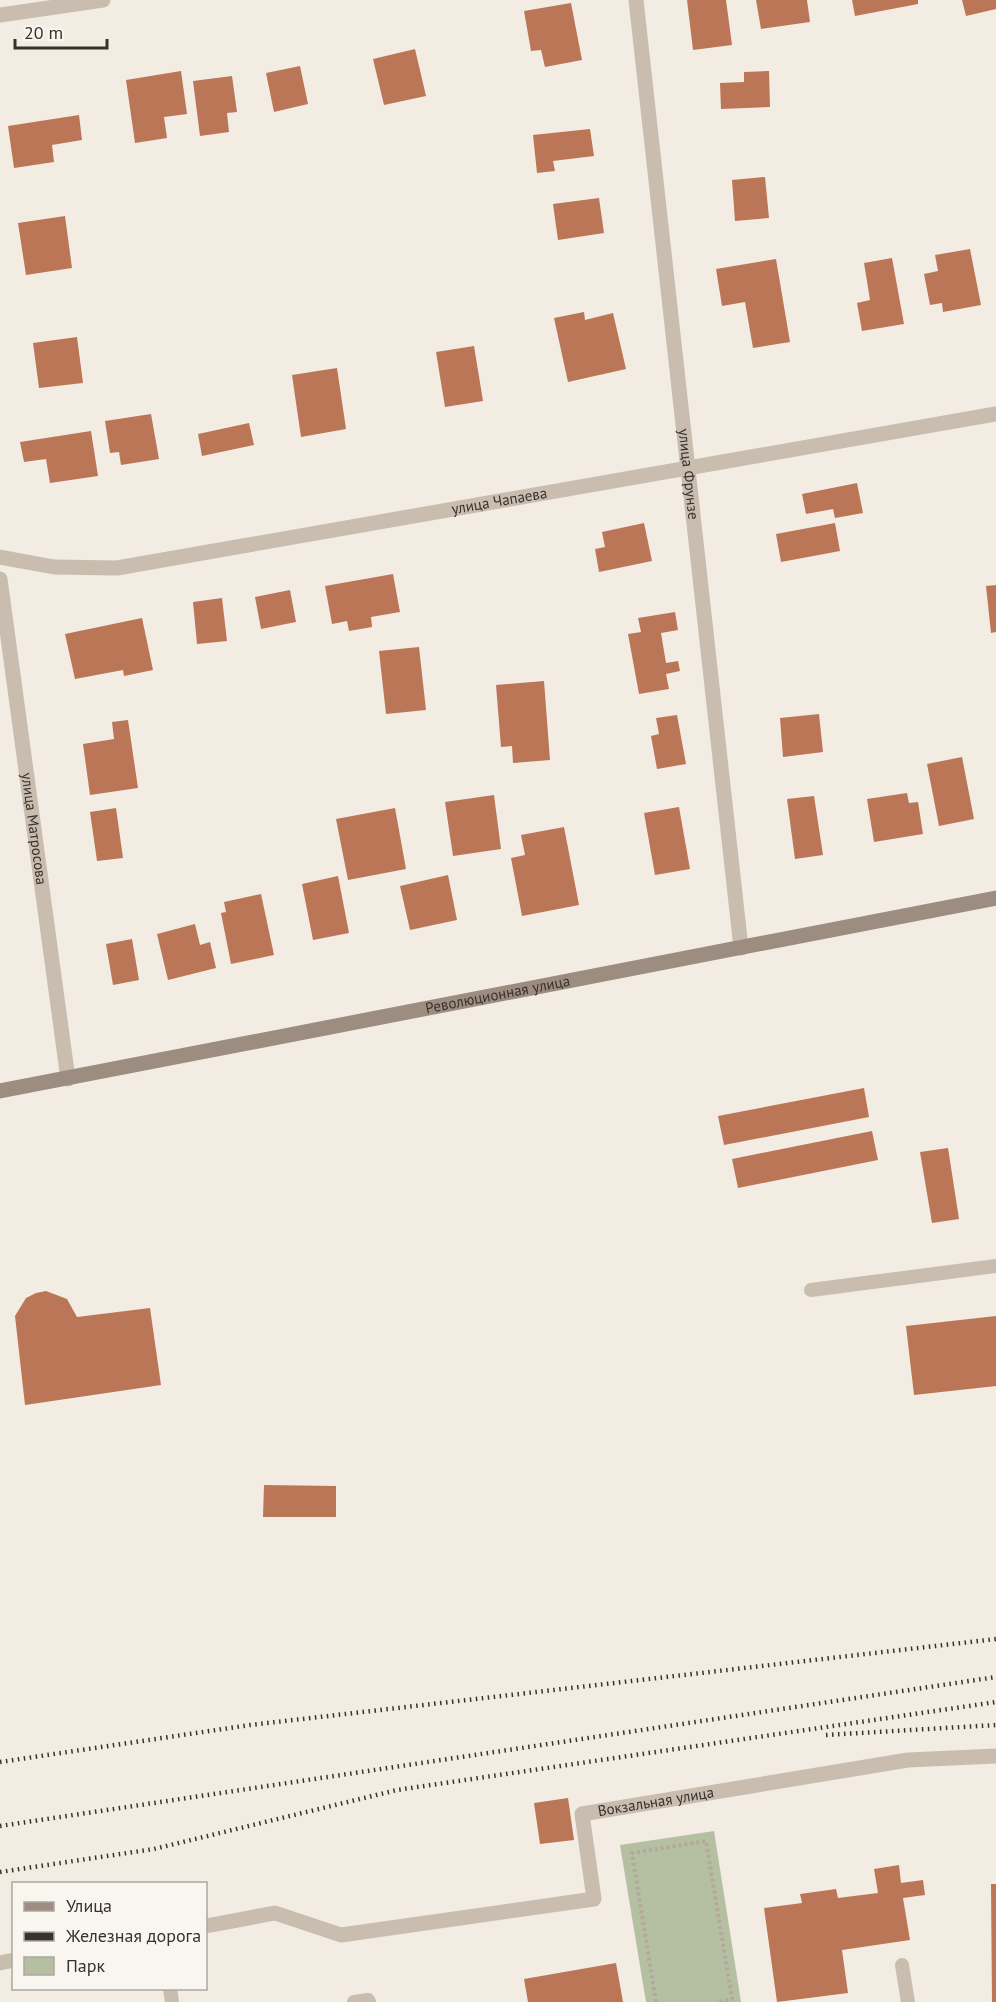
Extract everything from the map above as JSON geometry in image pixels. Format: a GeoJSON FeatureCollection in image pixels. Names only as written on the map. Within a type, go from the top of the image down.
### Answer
{"type":"FeatureCollection","features":[{"type":"Feature","properties":{"kind":"main road","name":"Революционная улица"},"geometry":{"type":"LineString","coordinates":[[0,1091],[741,948],[996,902]]}},
{"type":"Feature","properties":{"kind":"street"},"geometry":{"type":"LineString","coordinates":[[0,15],[103,0]]}},
{"type":"Feature","properties":{"kind":"street","name":"улица Фрунзе"},"geometry":{"type":"LineString","coordinates":[[636,0],[741,948]]}},
{"type":"Feature","properties":{"kind":"street","name":"улица Чапаева"},"geometry":{"type":"LineString","coordinates":[[0,557],[54,567],[117,568],[996,414]]}},
{"type":"Feature","properties":{"kind":"street","name":"улица Матросова"},"geometry":{"type":"LineString","coordinates":[[0,579],[68,1079]]}},
{"type":"Feature","properties":{"kind":"street","name":"Вокзальная улица"},"geometry":{"type":"LineString","coordinates":[[207,1926],[275,1913],[341,1935],[594,1899],[582,1814],[908,1760],[996,1756]]}},
{"type":"Feature","properties":{"kind":"lane"},"geometry":{"type":"LineString","coordinates":[[811,1290],[996,1266]]}},
{"type":"Feature","properties":{"kind":"lane"},"geometry":{"type":"LineString","coordinates":[[902,1965],[908,2002]]}},
{"type":"Feature","properties":{"kind":"lane"},"geometry":{"type":"LineString","coordinates":[[354,2002],[368,2000],[369,2002]]}},
{"type":"Feature","properties":{"kind":"path"},"geometry":{"type":"LineString","coordinates":[[656,2002],[632,1853],[706,1841],[732,1999],[716,2002]]}},
{"type":"Feature","properties":{"kind":"green space"},"geometry":{"type":"Polygon","coordinates":[[[714,1831],[741,2002],[646,2002],[620,1845],[714,1831]]]}},
{"type":"Feature","properties":{"kind":"building"},"geometry":{"type":"Polygon","coordinates":[[[687,0],[726,0],[732,45],[693,50],[687,0]]]}},
{"type":"Feature","properties":{"kind":"building"},"geometry":{"type":"Polygon","coordinates":[[[756,0],[807,0],[810,22],[761,29],[756,0]]]}},
{"type":"Feature","properties":{"kind":"building"},"geometry":{"type":"Polygon","coordinates":[[[852,0],[918,0],[918,4],[855,16],[852,0]]]}},
{"type":"Feature","properties":{"kind":"building"},"geometry":{"type":"Polygon","coordinates":[[[962,0],[996,0],[996,9],[966,16],[962,0]]]}},
{"type":"Feature","properties":{"kind":"building"},"geometry":{"type":"Polygon","coordinates":[[[571,3],[582,60],[545,67],[541,50],[531,51],[524,11],[571,3]]]}},
{"type":"Feature","properties":{"kind":"building"},"geometry":{"type":"Polygon","coordinates":[[[415,49],[426,96],[384,105],[373,59],[415,49]]]}},
{"type":"Feature","properties":{"kind":"building"},"geometry":{"type":"Polygon","coordinates":[[[300,66],[308,104],[274,112],[266,73],[300,66]]]}},
{"type":"Feature","properties":{"kind":"building"},"geometry":{"type":"Polygon","coordinates":[[[181,71],[187,114],[164,117],[167,138],[135,143],[126,80],[181,71]]]}},
{"type":"Feature","properties":{"kind":"building"},"geometry":{"type":"Polygon","coordinates":[[[769,71],[770,107],[721,109],[720,83],[744,82],[744,72],[769,71]]]}},
{"type":"Feature","properties":{"kind":"building"},"geometry":{"type":"Polygon","coordinates":[[[232,76],[237,112],[227,113],[229,132],[200,136],[193,81],[232,76]]]}},
{"type":"Feature","properties":{"kind":"building"},"geometry":{"type":"Polygon","coordinates":[[[79,115],[82,140],[52,145],[54,162],[14,168],[8,126],[79,115]]]}},
{"type":"Feature","properties":{"kind":"building"},"geometry":{"type":"Polygon","coordinates":[[[590,129],[594,156],[553,161],[555,171],[537,173],[533,135],[590,129]]]}},
{"type":"Feature","properties":{"kind":"building"},"geometry":{"type":"Polygon","coordinates":[[[765,177],[769,218],[735,221],[732,180],[765,177]]]}},
{"type":"Feature","properties":{"kind":"building"},"geometry":{"type":"Polygon","coordinates":[[[599,198],[604,233],[558,240],[553,204],[599,198]]]}},
{"type":"Feature","properties":{"kind":"building"},"geometry":{"type":"Polygon","coordinates":[[[65,216],[72,268],[26,275],[18,223],[65,216]]]}},
{"type":"Feature","properties":{"kind":"building"},"geometry":{"type":"Polygon","coordinates":[[[970,249],[981,305],[943,312],[942,303],[930,305],[924,274],[938,271],[935,255],[970,249]]]}},
{"type":"Feature","properties":{"kind":"building"},"geometry":{"type":"Polygon","coordinates":[[[892,258],[904,324],[862,331],[857,303],[870,300],[864,263],[892,258]]]}},
{"type":"Feature","properties":{"kind":"building"},"geometry":{"type":"Polygon","coordinates":[[[776,259],[790,342],[753,348],[745,302],[722,306],[716,269],[776,259]]]}},
{"type":"Feature","properties":{"kind":"building"},"geometry":{"type":"Polygon","coordinates":[[[584,312],[585,320],[613,313],[626,369],[568,382],[554,318],[584,312]]]}},
{"type":"Feature","properties":{"kind":"building"},"geometry":{"type":"Polygon","coordinates":[[[77,337],[83,383],[39,388],[33,343],[77,337]]]}},
{"type":"Feature","properties":{"kind":"building"},"geometry":{"type":"Polygon","coordinates":[[[474,346],[483,401],[445,407],[436,352],[474,346]]]}},
{"type":"Feature","properties":{"kind":"building"},"geometry":{"type":"Polygon","coordinates":[[[337,368],[346,429],[301,437],[292,375],[337,368]]]}},
{"type":"Feature","properties":{"kind":"building"},"geometry":{"type":"Polygon","coordinates":[[[151,414],[159,459],[121,465],[119,452],[110,453],[105,421],[151,414]]]}},
{"type":"Feature","properties":{"kind":"building"},"geometry":{"type":"Polygon","coordinates":[[[249,423],[254,445],[202,456],[198,434],[249,423]]]}},
{"type":"Feature","properties":{"kind":"building"},"geometry":{"type":"Polygon","coordinates":[[[91,431],[98,476],[50,483],[46,459],[24,462],[20,442],[91,431]]]}},
{"type":"Feature","properties":{"kind":"building"},"geometry":{"type":"Polygon","coordinates":[[[857,483],[863,513],[835,518],[833,509],[806,514],[802,494],[857,483]]]}},
{"type":"Feature","properties":{"kind":"building"},"geometry":{"type":"Polygon","coordinates":[[[644,523],[652,561],[599,572],[595,549],[605,547],[602,532],[644,523]]]}},
{"type":"Feature","properties":{"kind":"building"},"geometry":{"type":"Polygon","coordinates":[[[835,523],[840,551],[781,562],[776,534],[835,523]]]}},
{"type":"Feature","properties":{"kind":"building"},"geometry":{"type":"Polygon","coordinates":[[[393,574],[400,612],[371,617],[372,627],[349,631],[347,621],[332,624],[325,586],[393,574]]]}},
{"type":"Feature","properties":{"kind":"building"},"geometry":{"type":"Polygon","coordinates":[[[996,585],[996,632],[991,633],[986,586],[996,585]]]}},
{"type":"Feature","properties":{"kind":"building"},"geometry":{"type":"Polygon","coordinates":[[[290,590],[296,622],[261,629],[255,597],[290,590]]]}},
{"type":"Feature","properties":{"kind":"building"},"geometry":{"type":"Polygon","coordinates":[[[222,598],[227,641],[197,644],[193,602],[222,598]]]}},
{"type":"Feature","properties":{"kind":"building"},"geometry":{"type":"Polygon","coordinates":[[[675,612],[678,630],[661,633],[666,663],[678,661],[680,671],[666,674],[669,689],[639,694],[628,634],[641,632],[638,618],[675,612]]]}},
{"type":"Feature","properties":{"kind":"building"},"geometry":{"type":"Polygon","coordinates":[[[142,618],[153,670],[124,676],[123,670],[75,679],[65,634],[142,618]]]}},
{"type":"Feature","properties":{"kind":"building"},"geometry":{"type":"Polygon","coordinates":[[[419,647],[426,710],[386,714],[379,651],[419,647]]]}},
{"type":"Feature","properties":{"kind":"building"},"geometry":{"type":"Polygon","coordinates":[[[544,681],[550,760],[513,763],[512,746],[501,747],[496,685],[544,681]]]}},
{"type":"Feature","properties":{"kind":"building"},"geometry":{"type":"Polygon","coordinates":[[[819,714],[823,752],[783,757],[780,718],[819,714]]]}},
{"type":"Feature","properties":{"kind":"building"},"geometry":{"type":"Polygon","coordinates":[[[677,715],[686,764],[657,769],[651,736],[659,734],[656,718],[677,715]]]}},
{"type":"Feature","properties":{"kind":"building"},"geometry":{"type":"Polygon","coordinates":[[[128,720],[138,788],[90,795],[83,744],[114,739],[112,722],[128,720]]]}},
{"type":"Feature","properties":{"kind":"building"},"geometry":{"type":"Polygon","coordinates":[[[962,757],[974,819],[939,826],[927,764],[962,757]]]}},
{"type":"Feature","properties":{"kind":"building"},"geometry":{"type":"Polygon","coordinates":[[[907,793],[909,803],[918,802],[923,834],[874,842],[867,799],[907,793]]]}},
{"type":"Feature","properties":{"kind":"building"},"geometry":{"type":"Polygon","coordinates":[[[494,795],[501,849],[453,856],[445,802],[494,795]]]}},
{"type":"Feature","properties":{"kind":"building"},"geometry":{"type":"Polygon","coordinates":[[[814,796],[823,855],[795,859],[787,799],[814,796]]]}},
{"type":"Feature","properties":{"kind":"building"},"geometry":{"type":"Polygon","coordinates":[[[679,807],[690,869],[655,875],[644,813],[679,807]]]}},
{"type":"Feature","properties":{"kind":"building"},"geometry":{"type":"Polygon","coordinates":[[[116,808],[123,858],[97,861],[90,812],[116,808]]]}},
{"type":"Feature","properties":{"kind":"building"},"geometry":{"type":"Polygon","coordinates":[[[395,808],[406,869],[348,880],[336,819],[395,808]]]}},
{"type":"Feature","properties":{"kind":"building"},"geometry":{"type":"Polygon","coordinates":[[[564,827],[579,905],[522,916],[511,858],[525,855],[521,835],[564,827]]]}},
{"type":"Feature","properties":{"kind":"building"},"geometry":{"type":"Polygon","coordinates":[[[448,875],[457,920],[410,930],[400,886],[448,875]]]}},
{"type":"Feature","properties":{"kind":"building"},"geometry":{"type":"Polygon","coordinates":[[[338,876],[349,933],[313,940],[302,884],[338,876]]]}},
{"type":"Feature","properties":{"kind":"building"},"geometry":{"type":"Polygon","coordinates":[[[261,894],[274,955],[231,964],[221,913],[226,912],[224,902],[261,894]]]}},
{"type":"Feature","properties":{"kind":"building"},"geometry":{"type":"Polygon","coordinates":[[[195,924],[200,945],[210,942],[216,968],[168,980],[157,934],[195,924]]]}},
{"type":"Feature","properties":{"kind":"building"},"geometry":{"type":"Polygon","coordinates":[[[132,939],[139,980],[113,985],[106,944],[132,939]]]}},
{"type":"Feature","properties":{"kind":"building"},"geometry":{"type":"Polygon","coordinates":[[[864,1088],[869,1117],[724,1145],[718,1116],[864,1088]]]}},
{"type":"Feature","properties":{"kind":"building"},"geometry":{"type":"Polygon","coordinates":[[[872,1131],[878,1160],[738,1188],[732,1159],[872,1131]]]}},
{"type":"Feature","properties":{"kind":"building"},"geometry":{"type":"Polygon","coordinates":[[[948,1148],[959,1219],[932,1223],[920,1152],[948,1148]]]}},
{"type":"Feature","properties":{"kind":"building"},"geometry":{"type":"Polygon","coordinates":[[[46,1291],[67,1299],[77,1317],[150,1308],[161,1385],[25,1405],[15,1316],[26,1298],[46,1291]]]}},
{"type":"Feature","properties":{"kind":"building"},"geometry":{"type":"Polygon","coordinates":[[[996,1316],[996,1386],[914,1395],[906,1326],[996,1316]]]}},
{"type":"Feature","properties":{"kind":"building"},"geometry":{"type":"Polygon","coordinates":[[[264,1485],[336,1486],[336,1517],[263,1517],[264,1485]]]}},
{"type":"Feature","properties":{"kind":"building"},"geometry":{"type":"Polygon","coordinates":[[[568,1798],[574,1840],[540,1844],[534,1803],[568,1798]]]}},
{"type":"Feature","properties":{"kind":"building"},"geometry":{"type":"Polygon","coordinates":[[[899,1865],[901,1883],[923,1880],[925,1895],[903,1898],[910,1940],[842,1950],[848,1993],[777,2002],[764,1908],[802,1903],[800,1894],[836,1889],[838,1898],[878,1893],[874,1869],[899,1865]]]}},
{"type":"Feature","properties":{"kind":"building"},"geometry":{"type":"Polygon","coordinates":[[[991,1884],[996,1884],[996,2002],[992,2002],[991,1884]]]}},
{"type":"Feature","properties":{"kind":"building"},"geometry":{"type":"Polygon","coordinates":[[[616,1963],[623,2002],[528,2002],[524,1979],[616,1963]]]}},
{"type":"Feature","properties":{"kind":"railway"},"geometry":{"type":"LineString","coordinates":[[0,1762],[250,1725],[996,1639]]}},
{"type":"Feature","properties":{"kind":"railway"},"geometry":{"type":"LineString","coordinates":[[0,1826],[996,1677]]}},
{"type":"Feature","properties":{"kind":"railway"},"geometry":{"type":"LineString","coordinates":[[0,1872],[154,1849],[397,1790],[996,1702]]}},
{"type":"Feature","properties":{"kind":"railway"},"geometry":{"type":"LineString","coordinates":[[826,1735],[996,1725]]}}]}
